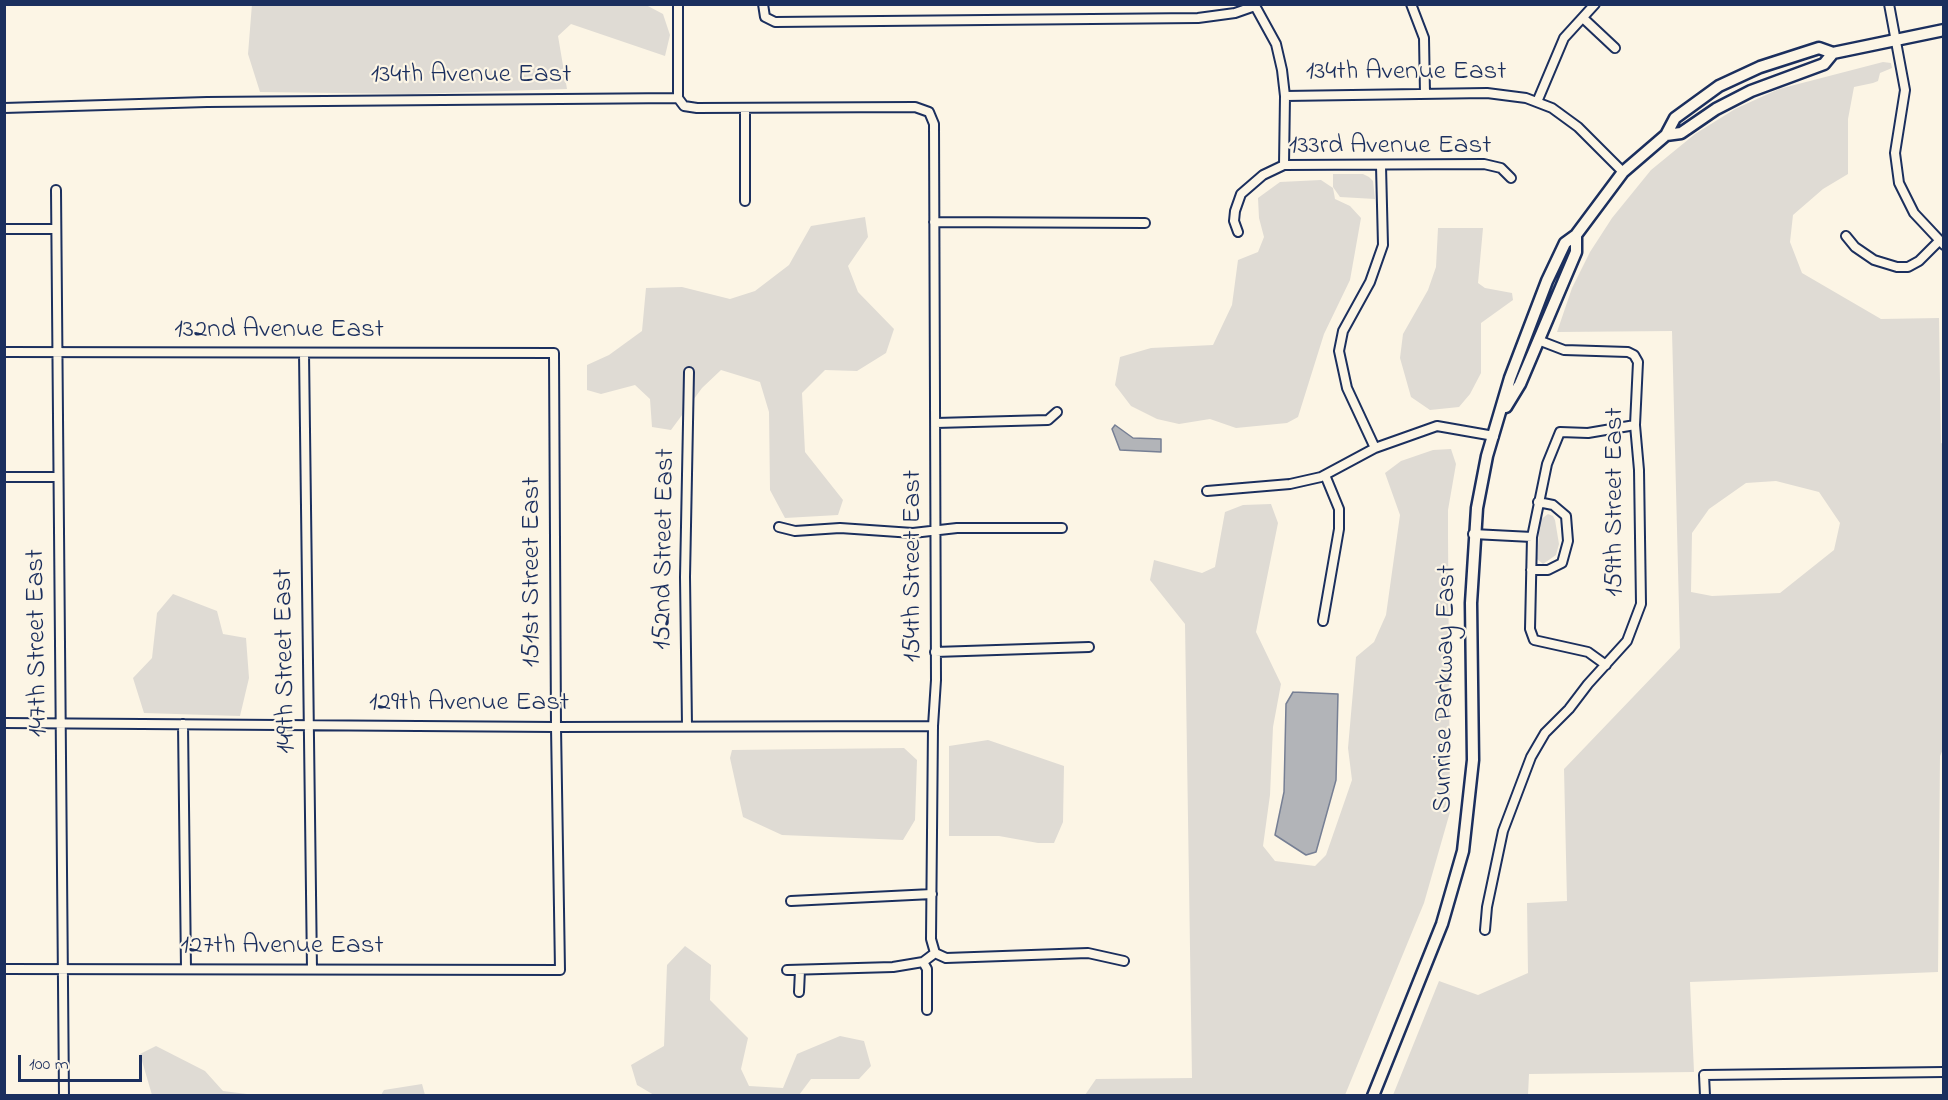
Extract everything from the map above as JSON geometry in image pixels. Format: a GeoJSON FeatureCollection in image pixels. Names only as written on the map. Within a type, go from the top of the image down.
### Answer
{"type":"FeatureCollection","features":[{"type":"Feature","properties":{"kind":"street"},"geometry":{"type":"LineString","coordinates":[[678,4],[678,98]]}},
{"type":"Feature","properties":{"kind":"street"},"geometry":{"type":"LineString","coordinates":[[763,4],[768,20],[1198,18],[1235,13],[1254,5],[1276,44],[1285,96],[1284,165]]}},
{"type":"Feature","properties":{"kind":"street"},"geometry":{"type":"LineString","coordinates":[[1411,4],[1424,38],[1425,94]]}},
{"type":"Feature","properties":{"kind":"street"},"geometry":{"type":"LineString","coordinates":[[1537,102],[1561,44],[1595,4]]}},
{"type":"Feature","properties":{"kind":"street"},"geometry":{"type":"LineString","coordinates":[[1846,236],[1855,247],[1874,260],[1897,267],[1908,267],[1941,244],[1909,205],[1896,169],[1896,141],[1905,90],[1888,4]]}},
{"type":"Feature","properties":{"kind":"street"},"geometry":{"type":"LineString","coordinates":[[1583,18],[1615,48]]}},
{"type":"Feature","properties":{"kind":"street"},"geometry":{"type":"LineString","coordinates":[[1623,172],[1666,135],[1675,118],[1719,86],[1760,67],[1819,48],[1833,53],[1944,30]]}},
{"type":"Feature","properties":{"kind":"street"},"geometry":{"type":"LineString","coordinates":[[1666,135],[1682,133],[1716,109],[1760,86],[1824,64],[1833,53]]}},
{"type":"Feature","properties":{"kind":"street","name":"134th Avenue East"},"geometry":{"type":"LineString","coordinates":[[1285,96],[1506,94],[1537,102],[1578,127],[1623,172]]}},
{"type":"Feature","properties":{"kind":"street","name":"134th Avenue East"},"geometry":{"type":"LineString","coordinates":[[4,108],[207,102],[678,98],[680,103],[688,107],[909,107],[927,110],[932,114]]}},
{"type":"Feature","properties":{"kind":"street"},"geometry":{"type":"LineString","coordinates":[[745,108],[745,201]]}},
{"type":"Feature","properties":{"kind":"street","name":"154th Street East"},"geometry":{"type":"LineString","coordinates":[[932,114],[936,423],[932,939],[935,953]]}},
{"type":"Feature","properties":{"kind":"street","name":"133rd Avenue East"},"geometry":{"type":"LineString","coordinates":[[1238,232],[1234,211],[1241,195],[1263,175],[1284,165],[1484,164],[1501,168],[1511,178]]}},
{"type":"Feature","properties":{"kind":"street"},"geometry":{"type":"LineString","coordinates":[[1375,448],[1347,388],[1340,351],[1343,331],[1370,282],[1383,245],[1380,166]]}},
{"type":"Feature","properties":{"kind":"street","name":"Sunrise Parkway East"},"geometry":{"type":"LineString","coordinates":[[1373,1095],[1442,924],[1463,850],[1473,760],[1471,603],[1473,534],[1482,481],[1494,436],[1510,378],[1547,281],[1565,243],[1576,235],[1623,172]]}},
{"type":"Feature","properties":{"kind":"street","name":"147th Street East"},"geometry":{"type":"LineString","coordinates":[[56,190],[64,1095]]}},
{"type":"Feature","properties":{"kind":"street"},"geometry":{"type":"LineString","coordinates":[[934,222],[1146,223]]}},
{"type":"Feature","properties":{"kind":"street"},"geometry":{"type":"LineString","coordinates":[[4,229],[56,229]]}},
{"type":"Feature","properties":{"kind":"street","name":"Sunrise Parkway East"},"geometry":{"type":"LineString","coordinates":[[1501,415],[1520,384],[1576,252],[1576,235]]}},
{"type":"Feature","properties":{"kind":"street","name":"159th Street East"},"geometry":{"type":"LineString","coordinates":[[1485,930],[1487,907],[1503,831],[1531,757],[1545,733],[1631,635],[1641,604],[1639,470],[1635,425],[1638,369],[1634,355],[1621,351],[1564,350],[1538,340]]}},
{"type":"Feature","properties":{"kind":"street","name":"132nd Avenue East"},"geometry":{"type":"LineString","coordinates":[[4,352],[554,353]]}},
{"type":"Feature","properties":{"kind":"street","name":"149th Street East"},"geometry":{"type":"LineString","coordinates":[[304,353],[312,969]]}},
{"type":"Feature","properties":{"kind":"street","name":"151st Street East"},"geometry":{"type":"LineString","coordinates":[[554,353],[560,970]]}},
{"type":"Feature","properties":{"kind":"street","name":"152nd Street East"},"geometry":{"type":"LineString","coordinates":[[687,726],[685,577],[689,372]]}},
{"type":"Feature","properties":{"kind":"street"},"geometry":{"type":"LineString","coordinates":[[936,423],[1048,420],[1057,412]]}},
{"type":"Feature","properties":{"kind":"street"},"geometry":{"type":"LineString","coordinates":[[1606,665],[1582,650],[1534,640],[1530,629],[1532,537],[1547,464],[1560,432],[1588,433],[1635,425]]}},
{"type":"Feature","properties":{"kind":"street"},"geometry":{"type":"LineString","coordinates":[[1207,491],[1290,484],[1326,475],[1375,448],[1437,426],[1494,436]]}},
{"type":"Feature","properties":{"kind":"street"},"geometry":{"type":"LineString","coordinates":[[1323,621],[1339,529],[1339,508],[1326,475]]}},
{"type":"Feature","properties":{"kind":"street"},"geometry":{"type":"LineString","coordinates":[[4,477],[58,477]]}},
{"type":"Feature","properties":{"kind":"street"},"geometry":{"type":"LineString","coordinates":[[1531,570],[1548,570],[1562,563],[1568,541],[1566,516],[1553,505],[1538,502]]}},
{"type":"Feature","properties":{"kind":"street"},"geometry":{"type":"LineString","coordinates":[[779,526],[795,531],[840,528],[935,533],[957,528],[1062,528]]}},
{"type":"Feature","properties":{"kind":"street"},"geometry":{"type":"LineString","coordinates":[[1473,534],[1532,537]]}},
{"type":"Feature","properties":{"kind":"street"},"geometry":{"type":"LineString","coordinates":[[935,652],[1089,647]]}},
{"type":"Feature","properties":{"kind":"street","name":"129th Avenue East"},"geometry":{"type":"LineString","coordinates":[[4,723],[556,727],[933,726]]}},
{"type":"Feature","properties":{"kind":"street"},"geometry":{"type":"LineString","coordinates":[[183,724],[186,969]]}},
{"type":"Feature","properties":{"kind":"street"},"geometry":{"type":"LineString","coordinates":[[791,901],[932,894]]}},
{"type":"Feature","properties":{"kind":"street"},"geometry":{"type":"LineString","coordinates":[[787,970],[893,967],[923,962],[935,953],[946,958],[1088,953],[1124,961]]}},
{"type":"Feature","properties":{"kind":"street"},"geometry":{"type":"LineString","coordinates":[[923,962],[927,969],[927,1010]]}},
{"type":"Feature","properties":{"kind":"street","name":"127th Avenue East"},"geometry":{"type":"LineString","coordinates":[[4,969],[560,970]]}},
{"type":"Feature","properties":{"kind":"street"},"geometry":{"type":"LineString","coordinates":[[799,992],[800,970]]}},
{"type":"Feature","properties":{"kind":"street"},"geometry":{"type":"LineString","coordinates":[[1705,1095],[1704,1076],[1944,1072]]}},
{"type":"Feature","properties":{"kind":"shaded area"},"geometry":{"type":"Polygon","coordinates":[[[252,4],[646,5],[663,14],[670,35],[665,56],[571,24],[558,36],[567,89],[412,94],[260,92],[248,54],[252,4]]]}},
{"type":"Feature","properties":{"kind":"shaded area"},"geometry":{"type":"Polygon","coordinates":[[[1883,62],[1891,63],[1892,68],[1880,73],[1878,81],[1854,87],[1848,119],[1848,174],[1823,189],[1793,215],[1790,242],[1802,273],[1881,319],[1939,318],[1941,443],[1944,444],[1944,747],[1940,756],[1938,972],[1690,982],[1694,1072],[1529,1074],[1528,1095],[1393,1095],[1439,981],[1478,995],[1528,973],[1527,903],[1567,901],[1564,769],[1680,648],[1672,331],[1557,332],[1572,288],[1590,252],[1612,218],[1651,170],[1695,134],[1735,109],[1779,89],[1883,62]],[[1776,481],[1746,483],[1709,509],[1692,533],[1691,592],[1712,596],[1780,593],[1834,550],[1840,523],[1819,492],[1776,481]]]}},
{"type":"Feature","properties":{"kind":"shaded area"},"geometry":{"type":"Polygon","coordinates":[[[1333,174],[1363,174],[1369,177],[1373,181],[1375,199],[1340,197],[1333,187],[1333,174]]]}},
{"type":"Feature","properties":{"kind":"shaded area"},"geometry":{"type":"Polygon","coordinates":[[[1321,180],[1333,188],[1335,199],[1350,206],[1361,218],[1350,280],[1324,334],[1298,417],[1287,423],[1236,428],[1210,419],[1179,424],[1157,419],[1131,406],[1115,385],[1120,357],[1151,348],[1213,345],[1232,305],[1238,260],[1258,252],[1264,237],[1259,218],[1258,198],[1280,182],[1321,180]]]}},
{"type":"Feature","properties":{"kind":"shaded area"},"geometry":{"type":"Polygon","coordinates":[[[865,217],[868,237],[848,266],[858,292],[894,329],[886,353],[857,371],[825,370],[802,393],[805,452],[843,500],[838,515],[785,518],[770,490],[769,412],[760,382],[721,370],[702,388],[671,430],[652,427],[650,399],[635,385],[601,394],[587,390],[587,365],[609,355],[642,331],[646,288],[682,287],[730,299],[755,291],[789,265],[811,226],[865,217]]]}},
{"type":"Feature","properties":{"kind":"shaded area"},"geometry":{"type":"Polygon","coordinates":[[[1438,228],[1483,228],[1478,283],[1485,288],[1512,293],[1513,300],[1481,323],[1481,373],[1470,394],[1459,407],[1430,410],[1411,397],[1400,358],[1403,334],[1428,290],[1436,267],[1438,228]]]}},
{"type":"Feature","properties":{"kind":"shaded area"},"geometry":{"type":"Polygon","coordinates":[[[1115,425],[1133,438],[1161,439],[1161,452],[1120,450],[1112,429],[1115,425]]]}},
{"type":"Feature","properties":{"kind":"shaded area"},"geometry":{"type":"Polygon","coordinates":[[[1451,449],[1456,464],[1448,510],[1450,812],[1424,903],[1345,1095],[1085,1095],[1096,1079],[1192,1078],[1185,624],[1150,580],[1154,560],[1202,573],[1215,567],[1225,512],[1243,505],[1271,504],[1278,523],[1256,632],[1281,684],[1273,727],[1270,795],[1263,846],[1275,861],[1315,866],[1326,855],[1352,780],[1348,748],[1356,657],[1374,642],[1386,615],[1400,515],[1385,473],[1401,461],[1433,450],[1451,449]]]}},
{"type":"Feature","properties":{"kind":"shaded area"},"geometry":{"type":"Polygon","coordinates":[[[1548,514],[1555,520],[1559,544],[1556,555],[1543,564],[1537,559],[1540,520],[1548,514]]]}},
{"type":"Feature","properties":{"kind":"shaded area"},"geometry":{"type":"Polygon","coordinates":[[[173,594],[217,611],[223,634],[246,638],[249,678],[240,716],[144,713],[133,678],[152,658],[157,613],[173,594]]]}},
{"type":"Feature","properties":{"kind":"shaded area"},"geometry":{"type":"Polygon","coordinates":[[[1293,692],[1338,694],[1336,780],[1316,852],[1306,855],[1275,835],[1284,792],[1286,704],[1293,692]]]}},
{"type":"Feature","properties":{"kind":"shaded area"},"geometry":{"type":"Polygon","coordinates":[[[988,740],[1064,766],[1063,822],[1054,843],[1038,843],[999,836],[949,836],[949,746],[988,740]]]}},
{"type":"Feature","properties":{"kind":"shaded area"},"geometry":{"type":"Polygon","coordinates":[[[904,748],[917,760],[915,820],[903,840],[782,835],[743,817],[730,758],[732,750],[904,748]]]}},
{"type":"Feature","properties":{"kind":"shaded area"},"geometry":{"type":"Polygon","coordinates":[[[685,946],[711,965],[710,1000],[748,1038],[741,1069],[749,1086],[783,1088],[797,1054],[840,1036],[864,1041],[871,1066],[859,1079],[811,1079],[799,1095],[654,1095],[637,1085],[631,1065],[664,1046],[667,965],[685,946]]]}},
{"type":"Feature","properties":{"kind":"shaded area"},"geometry":{"type":"Polygon","coordinates":[[[156,1046],[205,1071],[223,1091],[255,1095],[152,1095],[140,1054],[156,1046]]]}},
{"type":"Feature","properties":{"kind":"shaded area"},"geometry":{"type":"Polygon","coordinates":[[[422,1084],[425,1095],[381,1095],[384,1090],[422,1084]]]}}]}
